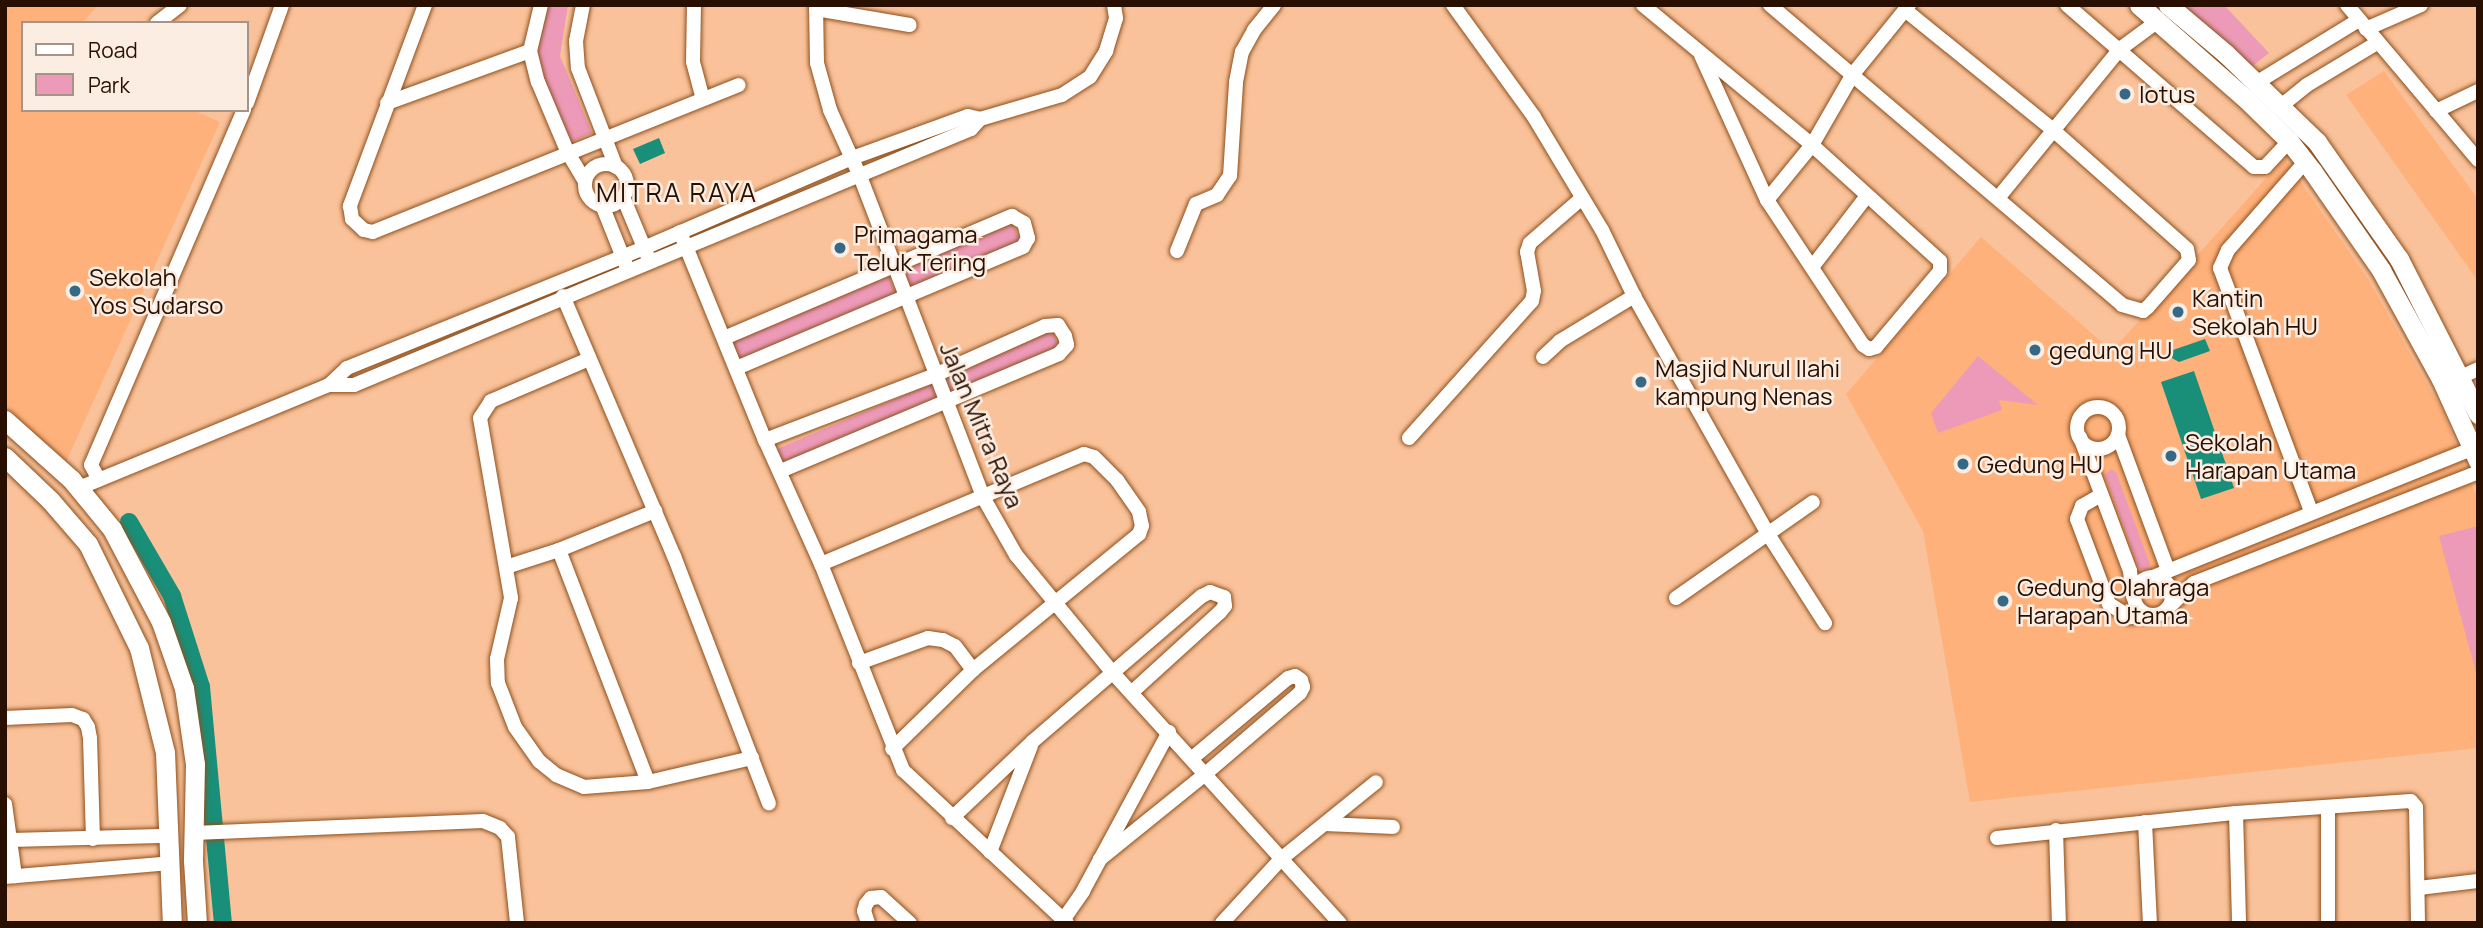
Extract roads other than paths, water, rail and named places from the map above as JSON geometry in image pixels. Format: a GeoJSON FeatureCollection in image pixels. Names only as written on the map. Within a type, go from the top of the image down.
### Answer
{"type":"FeatureCollection","features":[{"type":"Feature","properties":{"kind":"main road"},"geometry":{"type":"LineString","coordinates":[[2139,5],[2163,13],[2256,83],[2317,142],[2399,259],[2469,373],[2478,414]]}},
{"type":"Feature","properties":{"kind":"main road"},"geometry":{"type":"LineString","coordinates":[[2163,13],[2289,141],[2305,162],[2381,270],[2441,379],[2475,455]]}},
{"type":"Feature","properties":{"kind":"main road"},"geometry":{"type":"LineString","coordinates":[[2381,270],[2399,259]]}},
{"type":"Feature","properties":{"kind":"main road"},"geometry":{"type":"LineString","coordinates":[[5,420],[79,488],[112,529],[161,622],[184,688],[195,764],[202,834],[197,923]]}},
{"type":"Feature","properties":{"kind":"main road"},"geometry":{"type":"LineString","coordinates":[[5,457],[50,500],[88,544],[139,648],[165,752],[172,923]]}},
{"type":"Feature","properties":{"kind":"street"},"geometry":{"type":"LineString","coordinates":[[160,21],[180,5]]}},
{"type":"Feature","properties":{"kind":"street"},"geometry":{"type":"LineString","coordinates":[[248,97],[252,71],[282,5]]}},
{"type":"Feature","properties":{"kind":"street"},"geometry":{"type":"LineString","coordinates":[[425,5],[350,206],[352,219],[364,230],[373,232],[739,85]]}},
{"type":"Feature","properties":{"kind":"street"},"geometry":{"type":"LineString","coordinates":[[541,5],[530,51],[538,82],[568,153],[585,181],[587,194],[602,205],[626,264]]}},
{"type":"Feature","properties":{"kind":"street"},"geometry":{"type":"LineString","coordinates":[[583,5],[576,41],[578,68],[615,167],[626,182],[623,197],[647,255]]}},
{"type":"Feature","properties":{"kind":"street"},"geometry":{"type":"LineString","coordinates":[[694,5],[693,62],[703,99]]}},
{"type":"Feature","properties":{"kind":"street"},"geometry":{"type":"LineString","coordinates":[[647,255],[680,232],[852,158],[968,116],[980,119],[1062,95],[1090,77],[1106,51],[1116,18],[1114,5]]}},
{"type":"Feature","properties":{"kind":"street"},"geometry":{"type":"LineString","coordinates":[[1177,251],[1196,205],[1217,195],[1230,176],[1236,82],[1242,52],[1254,30],[1274,5]]}},
{"type":"Feature","properties":{"kind":"street"},"geometry":{"type":"LineString","coordinates":[[1453,5],[1534,117],[1602,230],[1634,296],[1768,534],[1825,623]]}},
{"type":"Feature","properties":{"kind":"street"},"geometry":{"type":"LineString","coordinates":[[1643,5],[1812,145],[1937,257],[1942,267],[1940,271],[1876,347],[1869,349],[1863,345],[1767,200],[1701,55]]}},
{"type":"Feature","properties":{"kind":"street"},"geometry":{"type":"LineString","coordinates":[[2067,5],[2254,167],[2265,167],[2289,141]]}},
{"type":"Feature","properties":{"kind":"street"},"geometry":{"type":"LineString","coordinates":[[2347,5],[2376,43],[2478,160]]}},
{"type":"Feature","properties":{"kind":"street"},"geometry":{"type":"LineString","coordinates":[[2256,83],[2363,24],[2420,5]]}},
{"type":"Feature","properties":{"kind":"street"},"geometry":{"type":"LineString","coordinates":[[816,7],[910,25]]}},
{"type":"Feature","properties":{"kind":"street","name":"Jalan Mitra Raya"},"geometry":{"type":"LineString","coordinates":[[816,7],[817,63],[830,110],[860,176],[983,497],[1016,555],[1113,673],[1340,923]]}},
{"type":"Feature","properties":{"kind":"street"},"geometry":{"type":"LineString","coordinates":[[1767,200],[1812,145],[1853,74],[1907,7],[2178,238],[2190,254],[2184,268],[2148,307],[2143,311],[2132,310],[1998,198],[1853,74],[1778,8]]}},
{"type":"Feature","properties":{"kind":"street"},"geometry":{"type":"LineString","coordinates":[[1998,198],[2119,49],[2163,13]]}},
{"type":"Feature","properties":{"kind":"street"},"geometry":{"type":"LineString","coordinates":[[2281,106],[2307,85],[2376,43]]}},
{"type":"Feature","properties":{"kind":"street"},"geometry":{"type":"LineString","coordinates":[[387,103],[530,51]]}},
{"type":"Feature","properties":{"kind":"street"},"geometry":{"type":"LineString","coordinates":[[2436,111],[2478,91]]}},
{"type":"Feature","properties":{"kind":"street"},"geometry":{"type":"LineString","coordinates":[[99,478],[90,465],[204,210],[243,112]]}},
{"type":"Feature","properties":{"kind":"street"},"geometry":{"type":"LineString","coordinates":[[79,488],[329,385],[347,368],[647,255],[685,247],[971,129],[980,119]]}},
{"type":"Feature","properties":{"kind":"street"},"geometry":{"type":"LineString","coordinates":[[2305,162],[2228,250],[2220,268],[2311,512]]}},
{"type":"Feature","properties":{"kind":"street"},"geometry":{"type":"LineString","coordinates":[[585,181],[597,166],[615,167]]}},
{"type":"Feature","properties":{"kind":"street"},"geometry":{"type":"LineString","coordinates":[[1813,266],[1867,196]]}},
{"type":"Feature","properties":{"kind":"street"},"geometry":{"type":"LineString","coordinates":[[602,205],[615,204],[623,197]]}},
{"type":"Feature","properties":{"kind":"street"},"geometry":{"type":"LineString","coordinates":[[1409,438],[1532,301],[1534,290],[1527,252],[1530,243],[1582,198]]}},
{"type":"Feature","properties":{"kind":"street"},"geometry":{"type":"LineString","coordinates":[[724,338],[1012,216],[1024,223],[1028,238],[1023,247],[736,368]]}},
{"type":"Feature","properties":{"kind":"street"},"geometry":{"type":"LineString","coordinates":[[680,232],[765,440],[821,564],[902,770],[1064,922],[1169,732]]}},
{"type":"Feature","properties":{"kind":"street"},"geometry":{"type":"LineString","coordinates":[[329,385],[354,385],[563,296],[626,264]]}},
{"type":"Feature","properties":{"kind":"street"},"geometry":{"type":"LineString","coordinates":[[563,296],[655,511],[769,803]]}},
{"type":"Feature","properties":{"kind":"street"},"geometry":{"type":"LineString","coordinates":[[1543,357],[1560,341],[1634,296]]}},
{"type":"Feature","properties":{"kind":"street"},"geometry":{"type":"LineString","coordinates":[[765,440],[935,375],[1052,323],[1058,325],[1065,336],[1067,345],[1059,354],[780,471]]}},
{"type":"Feature","properties":{"kind":"street"},"geometry":{"type":"LineString","coordinates":[[589,359],[491,401],[482,412],[480,425],[511,603],[497,659],[498,683],[515,727],[527,747],[556,775],[584,787],[648,782],[752,758]]}},
{"type":"Feature","properties":{"kind":"street"},"geometry":{"type":"LineString","coordinates":[[2151,615],[2139,609],[2133,597],[2131,575],[2080,437],[2080,417],[2090,408],[2097,407],[2115,415],[2118,435],[2168,570]]}},
{"type":"Feature","properties":{"kind":"street"},"geometry":{"type":"LineString","coordinates":[[2080,437],[2089,447],[2102,449],[2118,435]]}},
{"type":"Feature","properties":{"kind":"street"},"geometry":{"type":"LineString","coordinates":[[821,564],[1084,454],[1094,457],[1139,512],[1142,526],[1139,534],[973,670],[892,748]]}},
{"type":"Feature","properties":{"kind":"street"},"geometry":{"type":"LineString","coordinates":[[2133,597],[2137,584],[2168,570],[2311,512],[2475,455]]}},
{"type":"Feature","properties":{"kind":"street"},"geometry":{"type":"LineString","coordinates":[[2101,495],[2086,502],[2077,519],[2109,604],[2130,617],[2151,615],[2168,608],[2194,583],[2478,472]]}},
{"type":"Feature","properties":{"kind":"street"},"geometry":{"type":"LineString","coordinates":[[1676,598],[1813,502]]}},
{"type":"Feature","properties":{"kind":"street"},"geometry":{"type":"LineString","coordinates":[[506,567],[559,550],[655,511]]}},
{"type":"Feature","properties":{"kind":"street"},"geometry":{"type":"LineString","coordinates":[[559,550],[648,782]]}},
{"type":"Feature","properties":{"kind":"street"},"geometry":{"type":"LineString","coordinates":[[2153,577],[2164,580],[2171,590],[2168,608]]}},
{"type":"Feature","properties":{"kind":"street"},"geometry":{"type":"LineString","coordinates":[[952,818],[1032,742],[1202,596],[1210,592],[1224,597],[1225,606],[1220,612],[1132,692]]}},
{"type":"Feature","properties":{"kind":"street"},"geometry":{"type":"LineString","coordinates":[[859,663],[928,638],[943,640],[955,646],[973,670]]}},
{"type":"Feature","properties":{"kind":"street"},"geometry":{"type":"LineString","coordinates":[[1100,859],[1205,775],[1300,693],[1303,687],[1301,680],[1295,676],[1288,678],[1191,759]]}},
{"type":"Feature","properties":{"kind":"street"},"geometry":{"type":"LineString","coordinates":[[5,718],[72,715],[83,719],[90,738],[93,839]]}},
{"type":"Feature","properties":{"kind":"street"},"geometry":{"type":"LineString","coordinates":[[990,852],[1032,742]]}},
{"type":"Feature","properties":{"kind":"street"},"geometry":{"type":"LineString","coordinates":[[1222,923],[1281,859],[1376,782]]}},
{"type":"Feature","properties":{"kind":"street"},"geometry":{"type":"LineString","coordinates":[[1997,838],[2236,813],[2411,801],[2415,805],[2418,923]]}},
{"type":"Feature","properties":{"kind":"street"},"geometry":{"type":"LineString","coordinates":[[5,804],[10,841],[10,876],[170,863]]}},
{"type":"Feature","properties":{"kind":"street"},"geometry":{"type":"LineString","coordinates":[[2328,807],[2328,923]]}},
{"type":"Feature","properties":{"kind":"street"},"geometry":{"type":"LineString","coordinates":[[2236,813],[2239,923]]}},
{"type":"Feature","properties":{"kind":"street"},"geometry":{"type":"LineString","coordinates":[[202,834],[483,821],[500,828],[508,837],[517,923]]}},
{"type":"Feature","properties":{"kind":"street"},"geometry":{"type":"LineString","coordinates":[[2146,822],[2150,923]]}},
{"type":"Feature","properties":{"kind":"street"},"geometry":{"type":"LineString","coordinates":[[1326,824],[1393,827]]}},
{"type":"Feature","properties":{"kind":"street"},"geometry":{"type":"LineString","coordinates":[[2056,830],[2059,923]]}},
{"type":"Feature","properties":{"kind":"street"},"geometry":{"type":"LineString","coordinates":[[10,841],[169,836]]}},
{"type":"Feature","properties":{"kind":"street"},"geometry":{"type":"LineString","coordinates":[[2419,888],[2478,881]]}},
{"type":"Feature","properties":{"kind":"street"},"geometry":{"type":"LineString","coordinates":[[868,923],[864,911],[866,904],[871,898],[881,897],[910,923]]}},
{"type":"Feature","properties":{"kind":"water"},"geometry":{"type":"Polygon","coordinates":[[[659,138],[665,153],[640,164],[633,149],[659,138]]]}},
{"type":"Feature","properties":{"kind":"water"},"geometry":{"type":"Polygon","coordinates":[[[2205,339],[2210,351],[2179,362],[2172,358],[2173,350],[2205,339]]]}},
{"type":"Feature","properties":{"kind":"water"},"geometry":{"type":"Polygon","coordinates":[[[2194,371],[2234,488],[2201,499],[2161,382],[2194,371]]]}},
{"type":"Feature","properties":{"kind":"waterway"},"geometry":{"type":"LineString","coordinates":[[129,522],[172,596],[201,687],[223,923]]}},
{"type":"Feature","properties":{"kind":"place","name":"lotus"},"geometry":{"type":"Point","coordinates":[2125,94]}},
{"type":"Feature","properties":{"kind":"place","name":"Primagama Teluk Tering"},"geometry":{"type":"Point","coordinates":[840,248]}},
{"type":"Feature","properties":{"kind":"place","name":"Sekolah Yos Sudarso"},"geometry":{"type":"Point","coordinates":[75,291]}},
{"type":"Feature","properties":{"kind":"place","name":"Kantin Sekolah HU"},"geometry":{"type":"Point","coordinates":[2178,312]}},
{"type":"Feature","properties":{"kind":"place","name":"gedung HU"},"geometry":{"type":"Point","coordinates":[2035,350]}},
{"type":"Feature","properties":{"kind":"place","name":"Masjid Nurul Ilahi kampung Nenas"},"geometry":{"type":"Point","coordinates":[1641,382]}},
{"type":"Feature","properties":{"kind":"place","name":"Sekolah Harapan Utama"},"geometry":{"type":"Point","coordinates":[2171,456]}},
{"type":"Feature","properties":{"kind":"place","name":"Gedung HU"},"geometry":{"type":"Point","coordinates":[1963,464]}},
{"type":"Feature","properties":{"kind":"place","name":"Gedung Olahraga Harapan Utama"},"geometry":{"type":"Point","coordinates":[2003,601]}},
{"type":"Feature","properties":{"kind":"district","name":"MITRA RAYA"},"geometry":{"type":"Point","coordinates":[677,193]}}]}
